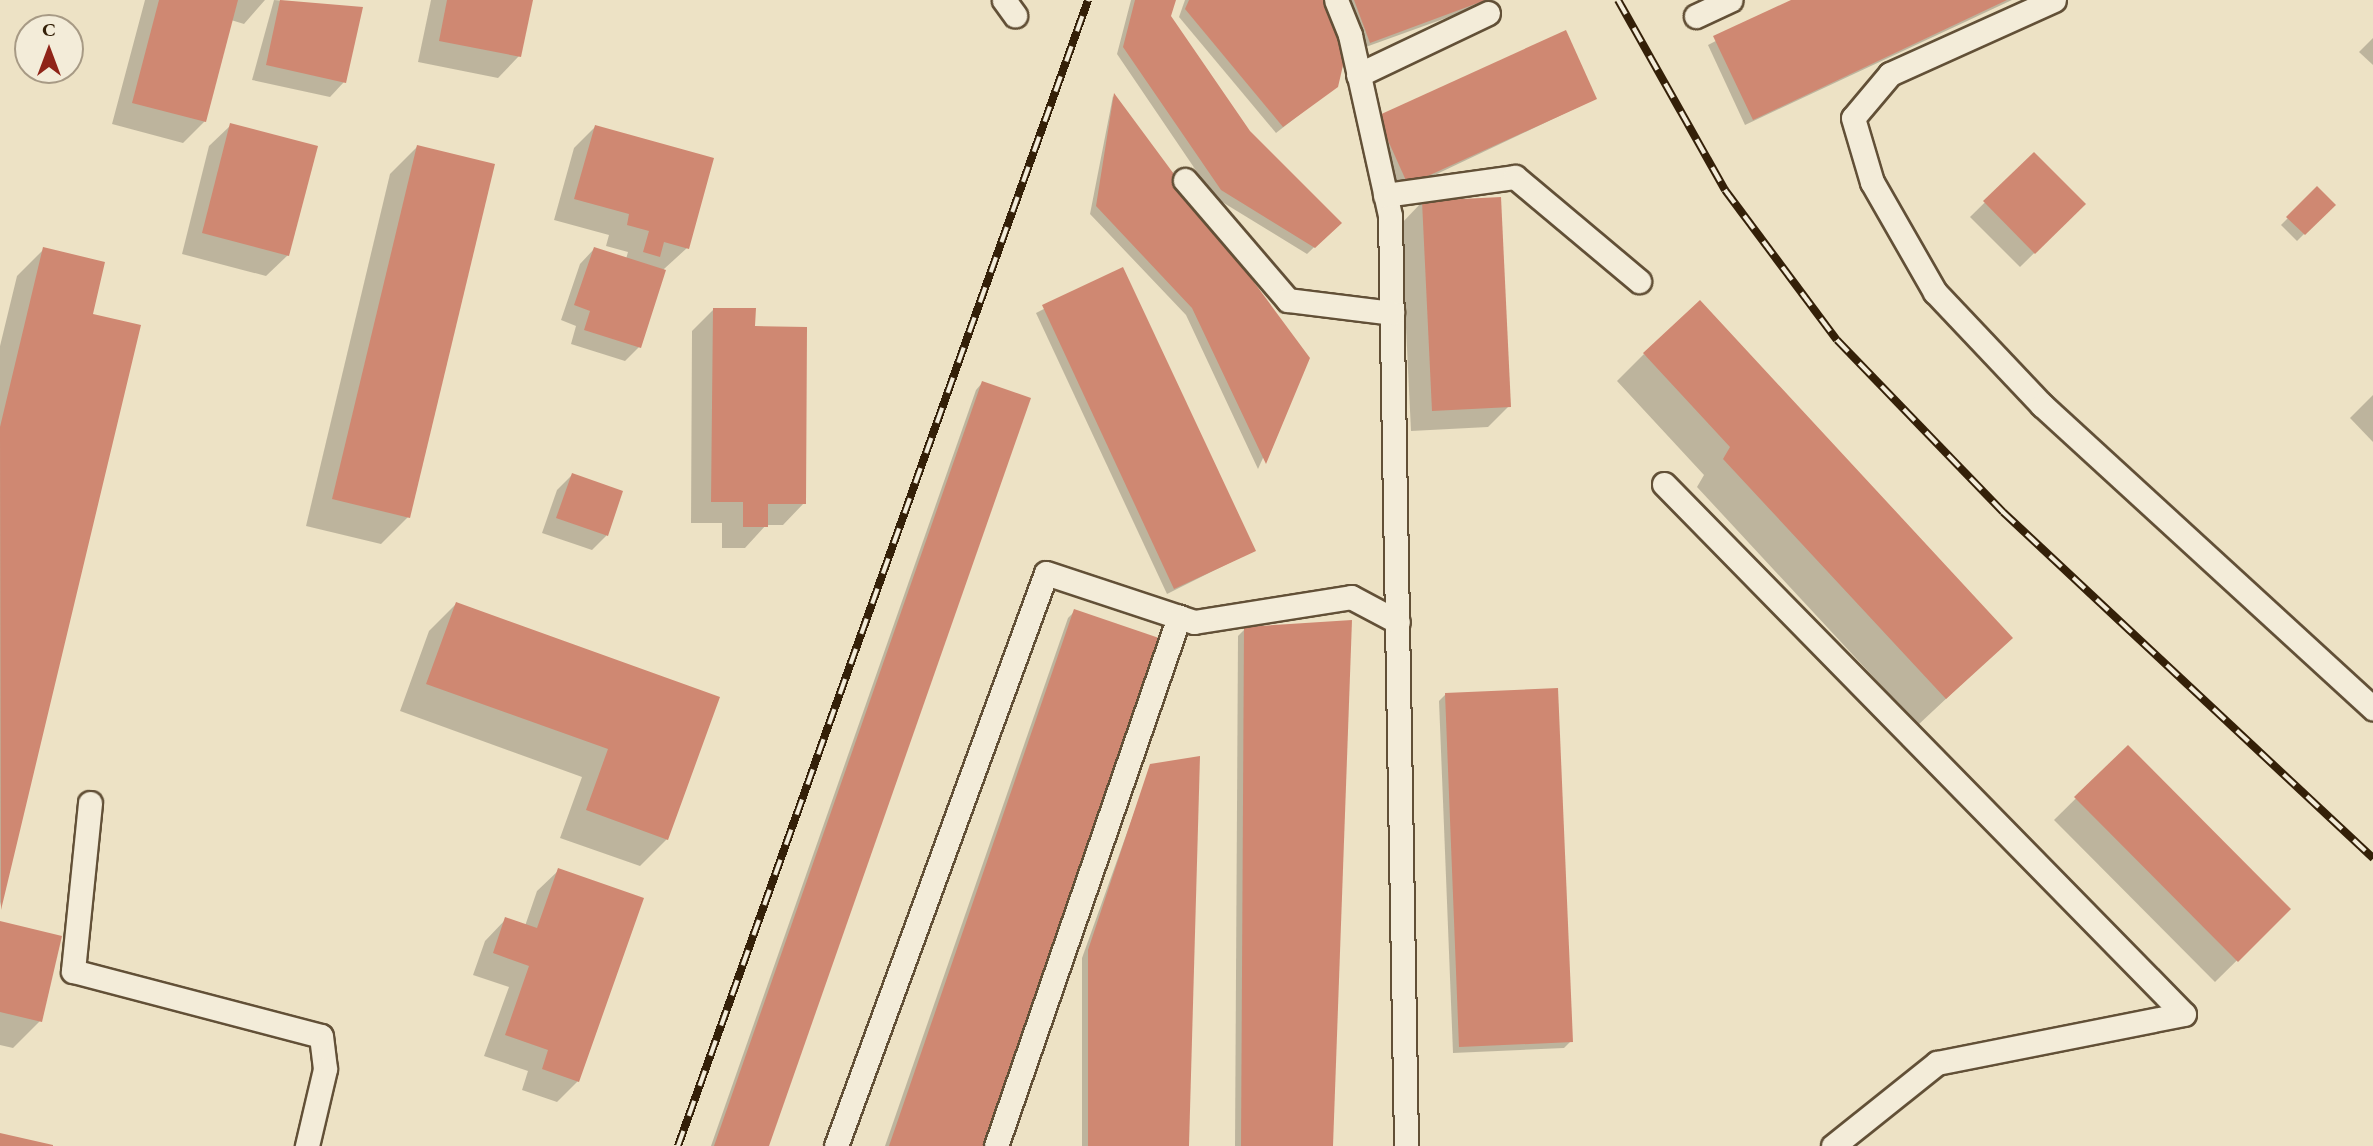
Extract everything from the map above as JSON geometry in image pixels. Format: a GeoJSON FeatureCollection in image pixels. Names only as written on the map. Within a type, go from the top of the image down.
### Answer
{"type":"FeatureCollection","features":[{"type":"Feature","properties":{"kind":"lane"},"geometry":{"type":"LineString","coordinates":[[1336,0],[1358,75],[1385,195],[1392,313],[1406,1146]]}},
{"type":"Feature","properties":{"kind":"lane"},"geometry":{"type":"LineString","coordinates":[[1696,16],[1730,0]]}},
{"type":"Feature","properties":{"kind":"lane"},"geometry":{"type":"LineString","coordinates":[[2054,0],[1890,74],[1853,118],[1872,182],[1935,292],[2033,396],[2373,708]]}},
{"type":"Feature","properties":{"kind":"lane"},"geometry":{"type":"LineString","coordinates":[[1358,75],[1488,13]]}},
{"type":"Feature","properties":{"kind":"lane"},"geometry":{"type":"LineString","coordinates":[[1385,195],[1515,177],[1639,281]]}},
{"type":"Feature","properties":{"kind":"lane"},"geometry":{"type":"LineString","coordinates":[[1185,180],[1288,300],[1392,313]]}},
{"type":"Feature","properties":{"kind":"lane"},"geometry":{"type":"LineString","coordinates":[[1664,484],[2184,1014],[1937,1063],[1833,1146]]}},
{"type":"Feature","properties":{"kind":"lane"},"geometry":{"type":"LineString","coordinates":[[836,1146],[1046,573],[1194,622],[1351,597],[1398,622]]}},
{"type":"Feature","properties":{"kind":"lane"},"geometry":{"type":"LineString","coordinates":[[996,1146],[1178,617]]}},
{"type":"Feature","properties":{"kind":"lane"},"geometry":{"type":"LineString","coordinates":[[89,803],[73,971],[321,1036],[325,1069],[307,1146]]}},
{"type":"Feature","properties":{"kind":"building"},"geometry":{"type":"Polygon","coordinates":[[[159,0],[238,0],[206,122],[132,103],[159,0]]]}},
{"type":"Feature","properties":{"kind":"building"},"geometry":{"type":"Polygon","coordinates":[[[280,0],[363,7],[346,83],[266,65],[280,0]]]}},
{"type":"Feature","properties":{"kind":"building"},"geometry":{"type":"Polygon","coordinates":[[[447,0],[533,0],[521,57],[439,41],[447,0]]]}},
{"type":"Feature","properties":{"kind":"building"},"geometry":{"type":"Polygon","coordinates":[[[1135,0],[1176,0],[1171,16],[1250,131],[1342,223],[1315,248],[1221,190],[1123,47],[1135,0]]]}},
{"type":"Feature","properties":{"kind":"building"},"geometry":{"type":"Polygon","coordinates":[[[1189,0],[1336,0],[1350,35],[1338,87],[1283,127],[1185,9],[1189,0]]]}},
{"type":"Feature","properties":{"kind":"building"},"geometry":{"type":"Polygon","coordinates":[[[1354,0],[1486,0],[1370,43],[1354,0]]]}},
{"type":"Feature","properties":{"kind":"building"},"geometry":{"type":"Polygon","coordinates":[[[1791,0],[2007,0],[1753,120],[1713,36],[1791,0]]]}},
{"type":"Feature","properties":{"kind":"building"},"geometry":{"type":"Polygon","coordinates":[[[1566,30],[1597,99],[1408,185],[1377,116],[1566,30]]]}},
{"type":"Feature","properties":{"kind":"building"},"geometry":{"type":"Polygon","coordinates":[[[1114,93],[1310,358],[1266,464],[1192,308],[1096,206],[1114,93]]]}},
{"type":"Feature","properties":{"kind":"building"},"geometry":{"type":"Polygon","coordinates":[[[230,123],[318,146],[289,256],[202,233],[230,123]]]}},
{"type":"Feature","properties":{"kind":"building"},"geometry":{"type":"Polygon","coordinates":[[[595,125],[714,158],[689,249],[664,242],[660,257],[643,252],[649,231],[627,225],[629,214],[574,199],[595,125]]]}},
{"type":"Feature","properties":{"kind":"building"},"geometry":{"type":"Polygon","coordinates":[[[417,145],[495,164],[410,518],[332,499],[417,145]]]}},
{"type":"Feature","properties":{"kind":"building"},"geometry":{"type":"Polygon","coordinates":[[[2034,152],[2086,204],[2035,254],[1983,201],[2034,152]]]}},
{"type":"Feature","properties":{"kind":"building"},"geometry":{"type":"Polygon","coordinates":[[[2317,186],[2336,205],[2305,235],[2286,217],[2317,186]]]}},
{"type":"Feature","properties":{"kind":"building"},"geometry":{"type":"Polygon","coordinates":[[[1501,197],[1511,407],[1432,411],[1422,201],[1501,197]]]}},
{"type":"Feature","properties":{"kind":"building"},"geometry":{"type":"Polygon","coordinates":[[[43,247],[105,262],[93,314],[141,325],[1,910],[0,427],[43,247]]]}},
{"type":"Feature","properties":{"kind":"building"},"geometry":{"type":"Polygon","coordinates":[[[594,247],[666,270],[641,348],[584,330],[590,311],[574,305],[594,247]]]}},
{"type":"Feature","properties":{"kind":"building"},"geometry":{"type":"Polygon","coordinates":[[[1123,267],[1256,551],[1174,589],[1042,305],[1123,267]]]}},
{"type":"Feature","properties":{"kind":"building"},"geometry":{"type":"Polygon","coordinates":[[[1700,300],[2013,638],[1946,699],[1723,459],[1730,447],[1643,353],[1700,300]]]}},
{"type":"Feature","properties":{"kind":"building"},"geometry":{"type":"Polygon","coordinates":[[[713,308],[756,308],[755,326],[807,327],[806,504],[768,504],[768,527],[743,527],[743,502],[711,502],[713,308]]]}},
{"type":"Feature","properties":{"kind":"building"},"geometry":{"type":"Polygon","coordinates":[[[982,381],[1031,398],[769,1146],[714,1146],[982,381]]]}},
{"type":"Feature","properties":{"kind":"building"},"geometry":{"type":"Polygon","coordinates":[[[572,473],[623,491],[608,536],[556,518],[572,473]]]}},
{"type":"Feature","properties":{"kind":"building"},"geometry":{"type":"Polygon","coordinates":[[[456,602],[720,697],[668,840],[586,810],[608,749],[426,684],[456,602]]]}},
{"type":"Feature","properties":{"kind":"building"},"geometry":{"type":"Polygon","coordinates":[[[1074,609],[1159,638],[984,1146],[889,1146],[1074,609]]]}},
{"type":"Feature","properties":{"kind":"building"},"geometry":{"type":"Polygon","coordinates":[[[1352,620],[1333,1146],[1241,1146],[1244,627],[1352,620]]]}},
{"type":"Feature","properties":{"kind":"building"},"geometry":{"type":"Polygon","coordinates":[[[1558,688],[1573,1042],[1459,1047],[1445,693],[1558,688]]]}},
{"type":"Feature","properties":{"kind":"building"},"geometry":{"type":"Polygon","coordinates":[[[2128,745],[2291,909],[2238,962],[2074,797],[2128,745]]]}},
{"type":"Feature","properties":{"kind":"building"},"geometry":{"type":"Polygon","coordinates":[[[1200,756],[1189,1146],[1088,1146],[1088,950],[1150,764],[1200,756]]]}},
{"type":"Feature","properties":{"kind":"building"},"geometry":{"type":"Polygon","coordinates":[[[558,868],[644,898],[579,1082],[542,1069],[548,1050],[505,1035],[529,966],[493,953],[505,917],[537,928],[558,868]]]}},
{"type":"Feature","properties":{"kind":"building"},"geometry":{"type":"Polygon","coordinates":[[[0,921],[62,936],[42,1022],[0,1012],[0,921]]]}},
{"type":"Feature","properties":{"kind":"building"},"geometry":{"type":"Polygon","coordinates":[[[0,1133],[53,1145],[53,1146],[0,1146],[0,1133]]]}},
{"type":"Feature","properties":{"kind":"railway"},"geometry":{"type":"LineString","coordinates":[[678,1146],[1088,0]]}},
{"type":"Feature","properties":{"kind":"railway"},"geometry":{"type":"LineString","coordinates":[[1618,0],[1725,190],[1837,340],[2003,512],[2373,858]]}}]}
